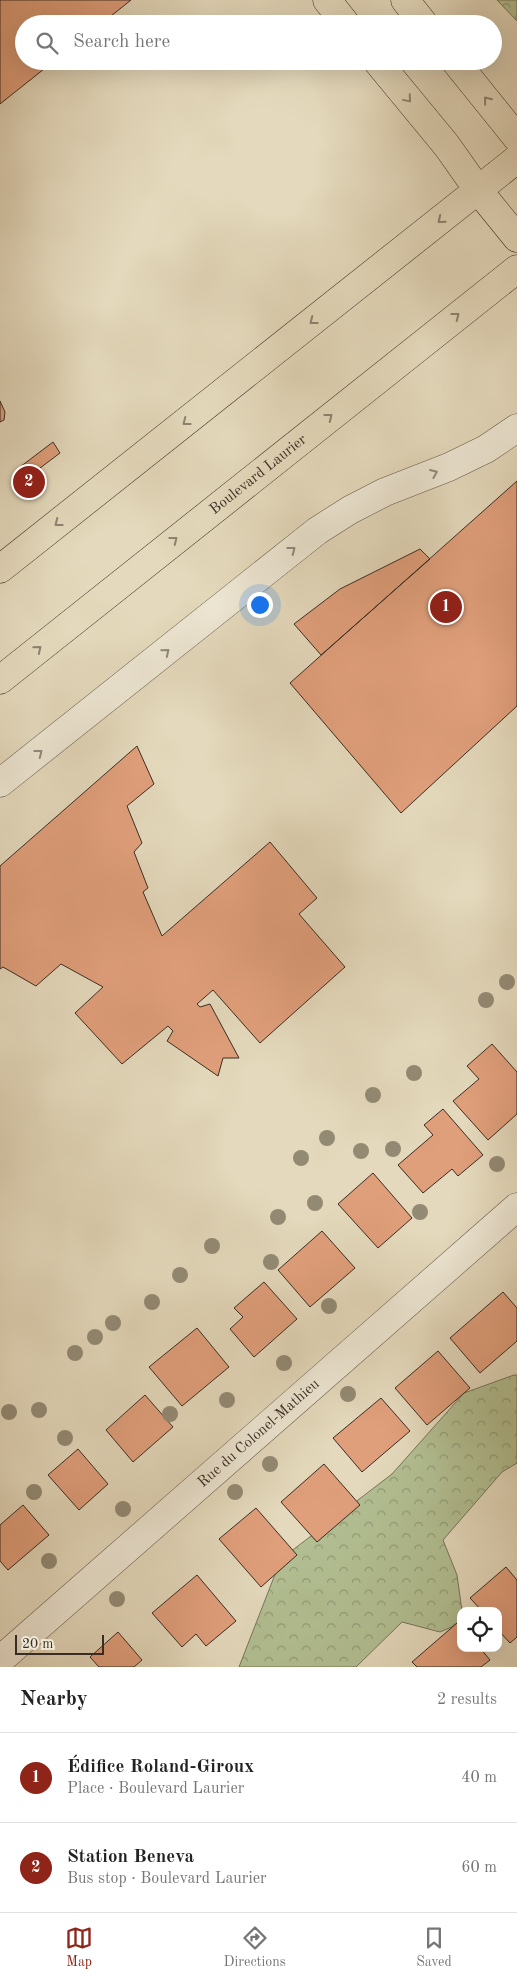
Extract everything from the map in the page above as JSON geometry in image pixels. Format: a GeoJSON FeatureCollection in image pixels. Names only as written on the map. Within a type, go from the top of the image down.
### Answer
{"type":"FeatureCollection","features":[{"type":"Feature","properties":{"kind":"main road"},"geometry":{"type":"LineString","coordinates":[[327,0],[339,15]]}},
{"type":"Feature","properties":{"kind":"main road"},"geometry":{"type":"LineString","coordinates":[[405,0],[417,15]]}},
{"type":"Feature","properties":{"kind":"main road"},"geometry":{"type":"LineString","coordinates":[[384,70],[447,146],[478,190],[517,238]]}},
{"type":"Feature","properties":{"kind":"main road"},"geometry":{"type":"LineString","coordinates":[[462,70],[517,138]]}},
{"type":"Feature","properties":{"kind":"main road"},"geometry":{"type":"LineString","coordinates":[[0,569],[517,159]]}},
{"type":"Feature","properties":{"kind":"main road","name":"Boulevard Laurier"},"geometry":{"type":"LineString","coordinates":[[0,680],[517,269]]}},
{"type":"Feature","properties":{"kind":"street"},"geometry":{"type":"LineString","coordinates":[[0,783],[317,531],[350,510],[385,492],[449,467],[486,449],[517,428]]}},
{"type":"Feature","properties":{"kind":"street","name":"Rue du Colonel-Mathieu"},"geometry":{"type":"LineString","coordinates":[[0,1660],[517,1207]]}},
{"type":"Feature","properties":{"kind":"green space"},"geometry":{"type":"Polygon","coordinates":[[[497,0],[517,0],[517,21],[497,0]]]}},
{"type":"Feature","properties":{"kind":"green space"},"geometry":{"type":"Polygon","coordinates":[[[517,1375],[517,1463],[502,1472],[443,1540],[457,1575],[461,1607],[457,1607],[457,1625],[440,1632],[402,1622],[356,1667],[239,1667],[281,1559],[392,1474],[464,1393],[517,1375]]]}},
{"type":"Feature","properties":{"kind":"building"},"geometry":{"type":"Polygon","coordinates":[[[0,0],[131,0],[112,15],[15,15],[15,70],[43,70],[0,104],[0,0]]]}},
{"type":"Feature","properties":{"kind":"building"},"geometry":{"type":"Polygon","coordinates":[[[0,401],[5,412],[4,420],[0,422],[0,401]]]}},
{"type":"Feature","properties":{"kind":"building"},"geometry":{"type":"Polygon","coordinates":[[[53,442],[60,453],[28,477],[20,467],[53,442]]]}},
{"type":"Feature","properties":{"kind":"building"},"geometry":{"type":"Polygon","coordinates":[[[517,481],[517,706],[401,813],[290,683],[517,481]]]}},
{"type":"Feature","properties":{"kind":"building"},"geometry":{"type":"Polygon","coordinates":[[[420,549],[430,559],[321,655],[294,624],[340,589],[420,549]]]}},
{"type":"Feature","properties":{"kind":"building"},"geometry":{"type":"Polygon","coordinates":[[[137,746],[154,784],[127,806],[142,843],[134,852],[148,888],[143,892],[162,936],[270,842],[317,898],[299,914],[345,967],[260,1043],[213,990],[197,1004],[200,1007],[210,1004],[239,1058],[223,1058],[218,1076],[167,1041],[173,1031],[168,1026],[122,1064],[75,1013],[103,987],[61,964],[36,986],[3,967],[0,969],[0,866],[137,746]]]}},
{"type":"Feature","properties":{"kind":"building"},"geometry":{"type":"Polygon","coordinates":[[[492,1044],[517,1072],[517,1114],[488,1140],[453,1101],[479,1079],[467,1066],[492,1044]]]}},
{"type":"Feature","properties":{"kind":"building"},"geometry":{"type":"Polygon","coordinates":[[[443,1109],[483,1155],[458,1176],[452,1169],[423,1193],[398,1165],[433,1135],[424,1125],[443,1109]]]}},
{"type":"Feature","properties":{"kind":"building"},"geometry":{"type":"Polygon","coordinates":[[[373,1173],[412,1218],[378,1248],[338,1204],[373,1173]]]}},
{"type":"Feature","properties":{"kind":"building"},"geometry":{"type":"Polygon","coordinates":[[[322,1231],[355,1268],[310,1307],[278,1270],[322,1231]]]}},
{"type":"Feature","properties":{"kind":"building"},"geometry":{"type":"Polygon","coordinates":[[[264,1282],[297,1319],[254,1357],[230,1329],[243,1317],[234,1308],[264,1282]]]}},
{"type":"Feature","properties":{"kind":"building"},"geometry":{"type":"Polygon","coordinates":[[[503,1292],[517,1308],[517,1341],[480,1373],[450,1338],[503,1292]]]}},
{"type":"Feature","properties":{"kind":"building"},"geometry":{"type":"Polygon","coordinates":[[[197,1328],[229,1367],[182,1406],[149,1367],[197,1328]]]}},
{"type":"Feature","properties":{"kind":"building"},"geometry":{"type":"Polygon","coordinates":[[[438,1351],[470,1388],[427,1425],[395,1388],[438,1351]]]}},
{"type":"Feature","properties":{"kind":"building"},"geometry":{"type":"Polygon","coordinates":[[[145,1395],[173,1427],[133,1462],[106,1430],[145,1395]]]}},
{"type":"Feature","properties":{"kind":"building"},"geometry":{"type":"Polygon","coordinates":[[[381,1398],[410,1431],[362,1472],[333,1438],[381,1398]]]}},
{"type":"Feature","properties":{"kind":"building"},"geometry":{"type":"Polygon","coordinates":[[[78,1449],[108,1484],[79,1510],[48,1475],[78,1449]]]}},
{"type":"Feature","properties":{"kind":"building"},"geometry":{"type":"Polygon","coordinates":[[[324,1464],[360,1505],[317,1542],[281,1502],[324,1464]]]}},
{"type":"Feature","properties":{"kind":"building"},"geometry":{"type":"Polygon","coordinates":[[[23,1505],[49,1535],[8,1570],[0,1561],[0,1525],[23,1505]]]}},
{"type":"Feature","properties":{"kind":"building"},"geometry":{"type":"Polygon","coordinates":[[[256,1508],[297,1555],[261,1587],[219,1539],[256,1508]]]}},
{"type":"Feature","properties":{"kind":"building"},"geometry":{"type":"Polygon","coordinates":[[[506,1567],[517,1580],[517,1637],[510,1643],[502,1634],[502,1607],[478,1607],[470,1598],[506,1567]]]}},
{"type":"Feature","properties":{"kind":"building"},"geometry":{"type":"Polygon","coordinates":[[[197,1575],[236,1621],[206,1646],[196,1634],[182,1647],[152,1613],[197,1575]]]}},
{"type":"Feature","properties":{"kind":"building"},"geometry":{"type":"Polygon","coordinates":[[[457,1623],[457,1652],[483,1652],[490,1660],[481,1667],[417,1667],[412,1662],[457,1623]]]}},
{"type":"Feature","properties":{"kind":"building"},"geometry":{"type":"Polygon","coordinates":[[[118,1632],[142,1660],[134,1667],[99,1667],[90,1657],[118,1632]]]}},
{"type":"Feature","properties":{"kind":"place","name":"Station Beneva"},"geometry":{"type":"Point","coordinates":[29,482]}},
{"type":"Feature","properties":{"kind":"place","name":"Édifice Roland-Giroux"},"geometry":{"type":"Point","coordinates":[446,607]}}]}
